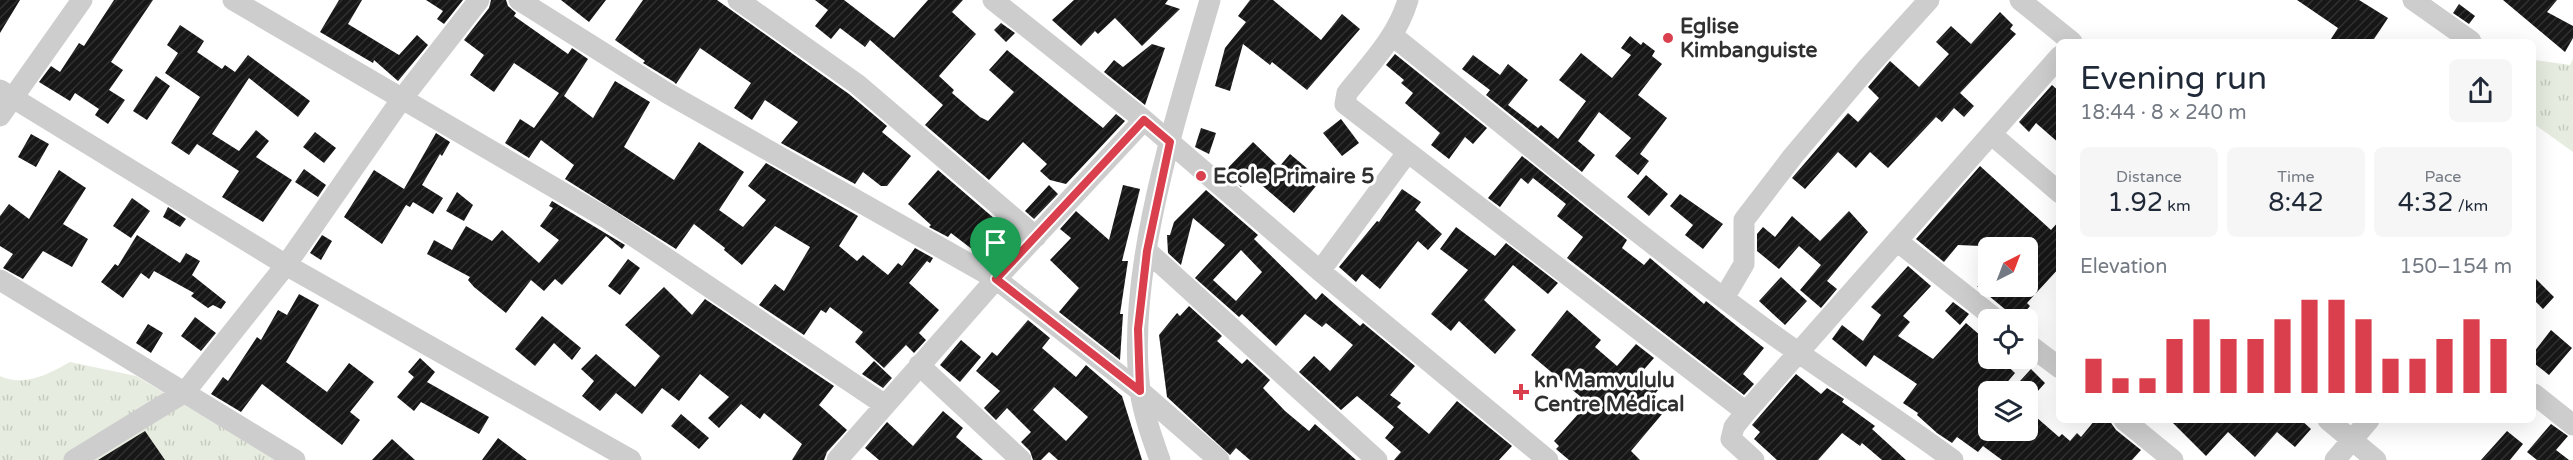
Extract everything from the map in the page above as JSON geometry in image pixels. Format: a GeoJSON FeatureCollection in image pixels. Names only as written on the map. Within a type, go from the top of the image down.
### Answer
{"type":"FeatureCollection","features":[{"type":"Feature","properties":{"kind":"street"},"geometry":{"type":"LineString","coordinates":[[0,116],[6,94],[82,0]]}},
{"type":"Feature","properties":{"kind":"street"},"geometry":{"type":"LineString","coordinates":[[234,0],[401,100],[608,219],[885,405]]}},
{"type":"Feature","properties":{"kind":"street"},"geometry":{"type":"LineString","coordinates":[[74,460],[185,392],[286,265],[401,100],[479,0]]}},
{"type":"Feature","properties":{"kind":"street"},"geometry":{"type":"LineString","coordinates":[[519,0],[667,93],[996,279],[1140,391],[1219,460]]}},
{"type":"Feature","properties":{"kind":"street"},"geometry":{"type":"LineString","coordinates":[[738,0],[857,84],[1036,237]]}},
{"type":"Feature","properties":{"kind":"street"},"geometry":{"type":"LineString","coordinates":[[993,0],[1144,120],[1320,271],[1548,460]]}},
{"type":"Feature","properties":{"kind":"street"},"geometry":{"type":"LineString","coordinates":[[1160,460],[1140,391],[1138,329],[1147,251],[1170,142],[1210,0]]}},
{"type":"Feature","properties":{"kind":"street"},"geometry":{"type":"LineString","coordinates":[[1408,0],[1393,36],[1347,93],[1345,104],[1746,412]]}},
{"type":"Feature","properties":{"kind":"street"},"geometry":{"type":"LineString","coordinates":[[1724,298],[1744,264],[1744,220],[1793,156],[1869,66],[1929,0]]}},
{"type":"Feature","properties":{"kind":"street"},"geometry":{"type":"LineString","coordinates":[[2020,0],[2068,39]]}},
{"type":"Feature","properties":{"kind":"street"},"geometry":{"type":"LineString","coordinates":[[2413,0],[2468,39]]}},
{"type":"Feature","properties":{"kind":"street"},"geometry":{"type":"LineString","coordinates":[[1393,36],[1724,298],[1800,354],[1851,386],[1953,460]]}},
{"type":"Feature","properties":{"kind":"street"},"geometry":{"type":"LineString","coordinates":[[1754,460],[1731,439],[1734,427],[2056,61]]}},
{"type":"Feature","properties":{"kind":"street"},"geometry":{"type":"LineString","coordinates":[[6,94],[286,265],[631,460]]}},
{"type":"Feature","properties":{"kind":"street"},"geometry":{"type":"LineString","coordinates":[[837,460],[996,279],[1144,120]]}},
{"type":"Feature","properties":{"kind":"street"},"geometry":{"type":"LineString","coordinates":[[1991,134],[2056,189]]}},
{"type":"Feature","properties":{"kind":"street"},"geometry":{"type":"LineString","coordinates":[[1320,271],[1407,153]]}},
{"type":"Feature","properties":{"kind":"street"},"geometry":{"type":"LineString","coordinates":[[1897,241],[1983,309]]}},
{"type":"Feature","properties":{"kind":"street"},"geometry":{"type":"LineString","coordinates":[[1147,251],[1377,460]]}},
{"type":"Feature","properties":{"kind":"street"},"geometry":{"type":"LineString","coordinates":[[0,280],[295,460]]}},
{"type":"Feature","properties":{"kind":"street"},"geometry":{"type":"LineString","coordinates":[[2038,352],[2056,366]]}},
{"type":"Feature","properties":{"kind":"street"},"geometry":{"type":"LineString","coordinates":[[919,365],[1021,460]]}},
{"type":"Feature","properties":{"kind":"street"},"geometry":{"type":"LineString","coordinates":[[2536,396],[2573,425]]}},
{"type":"Feature","properties":{"kind":"street"},"geometry":{"type":"LineString","coordinates":[[2128,423],[2173,460]]}},
{"type":"Feature","properties":{"kind":"street"},"geometry":{"type":"LineString","coordinates":[[2331,423],[2376,460]]}},
{"type":"Feature","properties":{"kind":"street"},"geometry":{"type":"LineString","coordinates":[[2335,460],[2367,423]]}},
{"type":"Feature","properties":{"kind":"green space"},"geometry":{"type":"Polygon","coordinates":[[[2573,59],[2573,152],[2536,125],[2536,60],[2570,65],[2573,59]]]}},
{"type":"Feature","properties":{"kind":"green space"},"geometry":{"type":"Polygon","coordinates":[[[70,362],[136,376],[277,460],[0,460],[0,376],[28,380],[45,375],[70,362]]]}},
{"type":"Feature","properties":{"kind":"building"},"geometry":{"type":"Polygon","coordinates":[[[0,0],[20,0],[0,33],[0,0]]]}},
{"type":"Feature","properties":{"kind":"building"},"geometry":{"type":"Polygon","coordinates":[[[114,0],[153,0],[111,62],[123,70],[109,90],[125,100],[108,124],[95,115],[99,109],[75,93],[70,101],[39,82],[51,66],[60,72],[79,43],[84,46],[114,0]]]}},
{"type":"Feature","properties":{"kind":"building"},"geometry":{"type":"Polygon","coordinates":[[[339,0],[362,0],[348,24],[399,55],[417,35],[428,45],[398,81],[374,60],[373,63],[320,32],[339,0]]]}},
{"type":"Feature","properties":{"kind":"building"},"geometry":{"type":"Polygon","coordinates":[[[426,0],[463,0],[444,24],[437,19],[443,11],[426,0]]]}},
{"type":"Feature","properties":{"kind":"building"},"geometry":{"type":"Polygon","coordinates":[[[491,0],[506,0],[508,6],[516,13],[514,16],[568,54],[572,48],[588,59],[564,96],[593,118],[615,81],[650,102],[624,147],[674,180],[699,142],[744,172],[719,210],[743,227],[766,200],[748,186],[766,163],[858,216],[839,246],[857,261],[863,255],[888,275],[898,263],[902,266],[915,248],[933,258],[930,263],[927,261],[909,283],[939,310],[919,333],[926,340],[914,353],[906,345],[884,368],[855,342],[863,332],[830,307],[826,313],[821,310],[804,335],[759,305],[775,284],[784,291],[810,247],[775,226],[742,265],[724,250],[725,248],[694,224],[676,249],[565,179],[574,165],[541,140],[529,158],[505,143],[520,119],[534,128],[559,93],[514,63],[494,92],[470,75],[484,55],[464,40],[489,8],[491,0]]]}},
{"type":"Feature","properties":{"kind":"building"},"geometry":{"type":"Polygon","coordinates":[[[561,0],[606,0],[589,22],[561,0]]]}},
{"type":"Feature","properties":{"kind":"building"},"geometry":{"type":"Polygon","coordinates":[[[643,0],[717,0],[849,94],[887,126],[882,132],[911,156],[887,186],[881,186],[863,172],[855,184],[781,143],[798,122],[765,100],[752,120],[734,108],[751,83],[700,48],[676,84],[643,63],[645,61],[615,40],[643,0]]]}},
{"type":"Feature","properties":{"kind":"building"},"geometry":{"type":"Polygon","coordinates":[[[815,0],[844,0],[894,38],[928,0],[963,0],[952,12],[976,34],[939,76],[954,90],[952,93],[980,117],[988,121],[1014,92],[989,70],[1007,50],[1103,128],[1116,114],[1125,121],[1066,184],[1050,180],[1040,171],[1047,164],[1023,142],[989,180],[925,125],[943,105],[870,40],[865,47],[840,28],[831,39],[815,26],[828,10],[815,0]]]}},
{"type":"Feature","properties":{"kind":"building"},"geometry":{"type":"Polygon","coordinates":[[[1074,0],[1168,0],[1165,4],[1180,9],[1142,46],[1115,18],[1098,34],[1095,31],[1081,46],[1052,20],[1074,0]]]}},
{"type":"Feature","properties":{"kind":"building"},"geometry":{"type":"Polygon","coordinates":[[[1250,0],[1273,0],[1321,40],[1342,14],[1360,29],[1307,90],[1272,62],[1270,65],[1243,44],[1230,91],[1215,86],[1225,48],[1246,22],[1238,16],[1250,0]]]}},
{"type":"Feature","properties":{"kind":"building"},"geometry":{"type":"Polygon","coordinates":[[[2297,0],[2359,0],[2388,18],[2374,39],[2331,39],[2338,28],[2297,0]]]}},
{"type":"Feature","properties":{"kind":"building"},"geometry":{"type":"Polygon","coordinates":[[[2503,0],[2557,0],[2547,12],[2573,26],[2573,38],[2565,52],[2503,0]]]}},
{"type":"Feature","properties":{"kind":"building"},"geometry":{"type":"Polygon","coordinates":[[[2459,4],[2475,16],[2469,24],[2453,13],[2459,4]]]}},
{"type":"Feature","properties":{"kind":"building"},"geometry":{"type":"Polygon","coordinates":[[[2000,12],[2013,25],[2010,29],[2016,34],[1960,93],[1974,106],[1964,117],[1954,108],[1942,122],[1936,117],[1888,168],[1870,152],[1856,168],[1838,152],[1805,189],[1792,178],[1848,113],[1858,122],[1879,98],[1868,87],[1890,61],[1919,87],[1949,54],[1936,42],[1951,26],[1971,44],[2000,12]]]}},
{"type":"Feature","properties":{"kind":"building"},"geometry":{"type":"Polygon","coordinates":[[[1001,23],[1015,33],[1006,42],[994,30],[1001,23]]]}},
{"type":"Feature","properties":{"kind":"building"},"geometry":{"type":"Polygon","coordinates":[[[180,25],[204,41],[197,52],[222,69],[225,65],[235,72],[248,55],[310,101],[298,117],[249,78],[212,134],[239,151],[256,130],[269,141],[256,157],[292,180],[263,222],[222,197],[239,171],[197,144],[189,155],[171,143],[200,97],[165,73],[178,53],[167,45],[180,25]]]}},
{"type":"Feature","properties":{"kind":"building"},"geometry":{"type":"Polygon","coordinates":[[[1630,36],[1641,45],[1643,42],[1655,51],[1652,56],[1662,64],[1638,95],[1667,118],[1640,154],[1649,161],[1638,175],[1615,156],[1631,138],[1599,112],[1578,141],[1595,155],[1582,172],[1486,95],[1490,90],[1462,69],[1473,55],[1500,75],[1508,64],[1528,80],[1508,105],[1538,128],[1541,125],[1558,139],[1586,101],[1559,80],[1581,53],[1612,78],[1631,55],[1621,48],[1630,36]]]}},
{"type":"Feature","properties":{"kind":"building"},"geometry":{"type":"Polygon","coordinates":[[[1152,44],[1165,48],[1145,105],[1104,72],[1114,60],[1123,67],[1152,44]]]}},
{"type":"Feature","properties":{"kind":"building"},"geometry":{"type":"Polygon","coordinates":[[[1395,54],[1487,128],[1473,144],[1465,137],[1449,159],[1431,145],[1440,133],[1405,103],[1413,93],[1401,83],[1404,80],[1386,65],[1395,54]]]}},
{"type":"Feature","properties":{"kind":"building"},"geometry":{"type":"Polygon","coordinates":[[[156,76],[170,86],[147,120],[133,111],[156,76]]]}},
{"type":"Feature","properties":{"kind":"building"},"geometry":{"type":"Polygon","coordinates":[[[2052,85],[2056,88],[2056,140],[2036,123],[2029,132],[2019,122],[2052,85]]]}},
{"type":"Feature","properties":{"kind":"building"},"geometry":{"type":"Polygon","coordinates":[[[1341,119],[1359,143],[1342,156],[1323,133],[1341,119]]]}},
{"type":"Feature","properties":{"kind":"building"},"geometry":{"type":"Polygon","coordinates":[[[1201,128],[1216,133],[1209,154],[1195,147],[1201,128]]]}},
{"type":"Feature","properties":{"kind":"building"},"geometry":{"type":"Polygon","coordinates":[[[315,132],[336,148],[324,163],[303,147],[315,132]]]}},
{"type":"Feature","properties":{"kind":"building"},"geometry":{"type":"Polygon","coordinates":[[[436,133],[450,142],[442,156],[440,154],[422,185],[443,198],[433,214],[413,202],[410,207],[406,205],[382,244],[344,217],[374,170],[404,189],[436,133]]]}},
{"type":"Feature","properties":{"kind":"building"},"geometry":{"type":"Polygon","coordinates":[[[31,134],[49,144],[36,167],[18,157],[31,134]]]}},
{"type":"Feature","properties":{"kind":"building"},"geometry":{"type":"Polygon","coordinates":[[[1253,142],[1279,167],[1290,154],[1321,180],[1294,213],[1251,176],[1241,187],[1224,172],[1253,142]]]}},
{"type":"Feature","properties":{"kind":"building"},"geometry":{"type":"Polygon","coordinates":[[[1522,156],[1627,240],[1622,248],[1644,265],[1650,258],[1704,304],[1706,301],[1764,348],[1743,374],[1754,384],[1744,395],[1567,258],[1583,237],[1557,216],[1566,204],[1533,178],[1528,184],[1521,178],[1500,207],[1488,198],[1522,156]]]}},
{"type":"Feature","properties":{"kind":"building"},"geometry":{"type":"Polygon","coordinates":[[[1980,166],[2051,230],[2056,224],[2056,271],[2038,291],[2038,237],[1978,237],[1978,246],[1958,245],[1944,262],[1916,239],[1980,166]]]}},
{"type":"Feature","properties":{"kind":"building"},"geometry":{"type":"Polygon","coordinates":[[[304,169],[326,185],[318,197],[295,182],[304,169]]]}},
{"type":"Feature","properties":{"kind":"building"},"geometry":{"type":"Polygon","coordinates":[[[59,170],[86,188],[63,224],[88,239],[72,267],[43,251],[23,279],[3,268],[13,254],[0,246],[0,216],[9,204],[29,219],[59,170]]]}},
{"type":"Feature","properties":{"kind":"building"},"geometry":{"type":"Polygon","coordinates":[[[938,170],[1003,226],[977,253],[951,233],[948,237],[929,227],[931,225],[908,204],[938,170]]]}},
{"type":"Feature","properties":{"kind":"building"},"geometry":{"type":"Polygon","coordinates":[[[1646,175],[1668,194],[1649,216],[1627,197],[1646,175]]]}},
{"type":"Feature","properties":{"kind":"building"},"geometry":{"type":"Polygon","coordinates":[[[1049,185],[1058,194],[1034,219],[1025,211],[1049,185]]]}},
{"type":"Feature","properties":{"kind":"building"},"geometry":{"type":"Polygon","coordinates":[[[1123,185],[1140,189],[1122,261],[1128,261],[1120,314],[1123,314],[1120,360],[1059,312],[1079,288],[1050,260],[1071,238],[1060,229],[1076,211],[1109,240],[1123,185]]]}},
{"type":"Feature","properties":{"kind":"building"},"geometry":{"type":"Polygon","coordinates":[[[1402,189],[1421,202],[1415,210],[1442,234],[1428,250],[1418,241],[1380,289],[1362,274],[1356,282],[1339,267],[1377,221],[1379,222],[1402,189]]]}},
{"type":"Feature","properties":{"kind":"building"},"geometry":{"type":"Polygon","coordinates":[[[1206,190],[1258,235],[1254,239],[1316,300],[1322,293],[1360,326],[1363,323],[1415,366],[1390,395],[1401,403],[1397,407],[1429,434],[1457,401],[1512,446],[1499,460],[1394,460],[1401,452],[1385,438],[1394,427],[1357,396],[1341,410],[1299,372],[1314,356],[1330,371],[1353,345],[1326,323],[1322,327],[1305,314],[1276,346],[1242,314],[1239,317],[1195,278],[1225,245],[1193,218],[1181,265],[1168,253],[1167,235],[1170,235],[1174,222],[1206,190]],[[1241,250],[1213,280],[1236,301],[1262,272],[1241,250]]]}},
{"type":"Feature","properties":{"kind":"building"},"geometry":{"type":"Polygon","coordinates":[[[457,192],[473,205],[464,221],[446,211],[457,192]]]}},
{"type":"Feature","properties":{"kind":"building"},"geometry":{"type":"Polygon","coordinates":[[[1680,194],[1723,224],[1703,249],[1685,235],[1693,225],[1670,206],[1680,194]]]}},
{"type":"Feature","properties":{"kind":"building"},"geometry":{"type":"Polygon","coordinates":[[[132,198],[150,211],[131,238],[113,226],[132,198]]]}},
{"type":"Feature","properties":{"kind":"building"},"geometry":{"type":"Polygon","coordinates":[[[552,201],[625,245],[622,249],[606,236],[562,285],[555,279],[544,291],[531,280],[506,313],[474,287],[468,280],[470,277],[427,254],[434,240],[452,250],[466,226],[492,241],[502,230],[539,263],[559,240],[540,226],[553,208],[549,206],[552,201]]]}},
{"type":"Feature","properties":{"kind":"building"},"geometry":{"type":"Polygon","coordinates":[[[168,207],[186,219],[180,227],[163,217],[168,207]]]}},
{"type":"Feature","properties":{"kind":"building"},"geometry":{"type":"Polygon","coordinates":[[[1849,211],[1868,232],[1827,281],[1837,289],[1821,308],[1800,290],[1821,265],[1799,246],[1779,269],[1757,251],[1757,234],[1763,227],[1775,237],[1792,216],[1820,241],[1849,211]]]}},
{"type":"Feature","properties":{"kind":"building"},"geometry":{"type":"Polygon","coordinates":[[[1456,227],[1495,256],[1506,243],[1558,283],[1548,294],[1513,265],[1484,300],[1516,330],[1495,354],[1459,321],[1451,331],[1431,314],[1468,270],[1440,249],[1456,227]]]}},
{"type":"Feature","properties":{"kind":"building"},"geometry":{"type":"Polygon","coordinates":[[[137,235],[180,263],[186,253],[200,261],[192,275],[226,302],[221,309],[213,305],[208,308],[191,296],[194,293],[154,271],[149,279],[141,273],[123,298],[101,282],[115,264],[118,266],[137,235]]]}},
{"type":"Feature","properties":{"kind":"building"},"geometry":{"type":"Polygon","coordinates":[[[322,235],[332,241],[321,260],[310,253],[322,235]]]}},
{"type":"Feature","properties":{"kind":"building"},"geometry":{"type":"Polygon","coordinates":[[[628,259],[640,268],[620,295],[608,286],[628,259]]]}},
{"type":"Feature","properties":{"kind":"building"},"geometry":{"type":"Polygon","coordinates":[[[1908,266],[1931,286],[1903,316],[1910,322],[1898,336],[1933,359],[1966,323],[1978,333],[1978,369],[2011,369],[2015,373],[2008,381],[1978,381],[1978,441],[2038,441],[2038,419],[2059,437],[2062,434],[2070,441],[2077,433],[2081,437],[2093,423],[2111,423],[2116,430],[2141,450],[2132,460],[2002,460],[1983,446],[1978,452],[1957,437],[1952,443],[1903,403],[1917,384],[1874,355],[1866,367],[1832,339],[1842,325],[1863,341],[1881,315],[1871,307],[1908,266]]]}},
{"type":"Feature","properties":{"kind":"building"},"geometry":{"type":"Polygon","coordinates":[[[1781,277],[1807,301],[1785,325],[1759,301],[1781,277]]]}},
{"type":"Feature","properties":{"kind":"building"},"geometry":{"type":"Polygon","coordinates":[[[2536,279],[2554,297],[2543,309],[2536,302],[2536,279]]]}},
{"type":"Feature","properties":{"kind":"building"},"geometry":{"type":"Polygon","coordinates":[[[664,287],[692,315],[705,299],[834,386],[819,405],[847,430],[827,452],[824,460],[792,460],[802,444],[764,413],[760,419],[741,404],[719,428],[708,418],[729,397],[700,374],[679,401],[662,388],[642,414],[616,393],[600,411],[582,396],[594,381],[581,369],[596,354],[635,387],[660,356],[625,325],[664,287]]]}},
{"type":"Feature","properties":{"kind":"building"},"geometry":{"type":"Polygon","coordinates":[[[299,294],[319,305],[286,362],[327,392],[349,363],[374,382],[350,412],[360,420],[342,445],[262,384],[241,412],[211,394],[223,377],[228,381],[257,337],[261,340],[278,310],[287,315],[299,294]]]}},
{"type":"Feature","properties":{"kind":"building"},"geometry":{"type":"Polygon","coordinates":[[[1990,297],[2032,297],[2027,303],[2030,306],[2027,309],[2005,309],[1990,297]]]}},
{"type":"Feature","properties":{"kind":"building"},"geometry":{"type":"Polygon","coordinates":[[[1953,302],[1969,314],[1960,325],[1945,311],[1953,302]]]}},
{"type":"Feature","properties":{"kind":"building"},"geometry":{"type":"Polygon","coordinates":[[[1189,306],[1222,336],[1217,341],[1242,364],[1247,359],[1270,380],[1263,388],[1285,411],[1309,431],[1315,424],[1356,460],[1250,460],[1236,448],[1230,455],[1167,397],[1159,335],[1177,313],[1180,316],[1189,306]]]}},
{"type":"Feature","properties":{"kind":"building"},"geometry":{"type":"Polygon","coordinates":[[[1567,310],[1601,340],[1595,347],[1617,366],[1636,344],[1654,358],[1640,374],[1658,390],[1654,395],[1668,407],[1631,451],[1640,460],[1569,460],[1556,449],[1559,446],[1554,441],[1588,403],[1531,355],[1567,310]]]}},
{"type":"Feature","properties":{"kind":"building"},"geometry":{"type":"Polygon","coordinates":[[[542,316],[581,348],[572,360],[554,343],[535,366],[515,349],[542,316]]]}},
{"type":"Feature","properties":{"kind":"building"},"geometry":{"type":"Polygon","coordinates":[[[195,317],[216,333],[201,351],[181,336],[195,317]]]}},
{"type":"Feature","properties":{"kind":"building"},"geometry":{"type":"Polygon","coordinates":[[[1028,320],[1050,338],[1042,348],[1076,377],[1086,365],[1122,396],[1142,460],[1058,460],[1049,452],[1041,460],[1033,460],[1030,451],[1021,442],[1031,432],[1007,408],[996,420],[984,408],[1000,391],[976,371],[992,352],[997,356],[1028,320]],[[1054,387],[1033,410],[1066,441],[1088,417],[1054,387]]]}},
{"type":"Feature","properties":{"kind":"building"},"geometry":{"type":"Polygon","coordinates":[[[148,324],[163,333],[151,353],[136,343],[148,324]]]}},
{"type":"Feature","properties":{"kind":"building"},"geometry":{"type":"Polygon","coordinates":[[[2551,330],[2572,348],[2549,375],[2536,365],[2536,349],[2551,330]]]}},
{"type":"Feature","properties":{"kind":"building"},"geometry":{"type":"Polygon","coordinates":[[[961,340],[981,357],[960,382],[940,365],[961,340]]]}},
{"type":"Feature","properties":{"kind":"building"},"geometry":{"type":"Polygon","coordinates":[[[420,358],[435,372],[427,382],[489,417],[479,434],[421,402],[414,411],[397,397],[414,377],[408,372],[420,358]]]}},
{"type":"Feature","properties":{"kind":"building"},"geometry":{"type":"Polygon","coordinates":[[[874,361],[892,378],[883,388],[862,374],[874,361]]]}},
{"type":"Feature","properties":{"kind":"building"},"geometry":{"type":"Polygon","coordinates":[[[2031,369],[2045,383],[2038,391],[2038,381],[2020,381],[2031,369]]]}},
{"type":"Feature","properties":{"kind":"building"},"geometry":{"type":"Polygon","coordinates":[[[1796,374],[1821,394],[1827,388],[1844,399],[1842,402],[1875,426],[1872,429],[1906,460],[1882,460],[1862,443],[1860,446],[1842,433],[1818,460],[1777,460],[1754,439],[1760,432],[1752,425],[1796,374]]]}},
{"type":"Feature","properties":{"kind":"building"},"geometry":{"type":"Polygon","coordinates":[[[943,411],[963,428],[956,437],[983,460],[879,460],[865,448],[887,422],[913,446],[943,411]]]}},
{"type":"Feature","properties":{"kind":"building"},"geometry":{"type":"Polygon","coordinates":[[[681,414],[709,438],[699,449],[671,426],[681,414]]]}},
{"type":"Feature","properties":{"kind":"building"},"geometry":{"type":"Polygon","coordinates":[[[2173,423],[2304,423],[2311,429],[2295,447],[2277,432],[2255,457],[2228,432],[2206,456],[2173,423]]]}},
{"type":"Feature","properties":{"kind":"building"},"geometry":{"type":"Polygon","coordinates":[[[2551,424],[2568,436],[2556,450],[2569,460],[2537,460],[2527,452],[2551,424]]]}},
{"type":"Feature","properties":{"kind":"building"},"geometry":{"type":"Polygon","coordinates":[[[145,431],[165,460],[98,460],[145,431]]]}},
{"type":"Feature","properties":{"kind":"building"},"geometry":{"type":"Polygon","coordinates":[[[2507,431],[2523,444],[2510,460],[2481,460],[2507,431]]]}},
{"type":"Feature","properties":{"kind":"building"},"geometry":{"type":"Polygon","coordinates":[[[498,438],[527,460],[482,460],[498,438]]]}},
{"type":"Feature","properties":{"kind":"building"},"geometry":{"type":"Polygon","coordinates":[[[392,439],[415,460],[372,460],[392,439]]]}},
{"type":"Feature","properties":{"kind":"place","name":"Eglise Kimbanguiste"},"geometry":{"type":"Point","coordinates":[1668,38]}},
{"type":"Feature","properties":{"kind":"place","name":"Ecole Primaire 5"},"geometry":{"type":"Point","coordinates":[1201,176]}},
{"type":"Feature","properties":{"kind":"place","name":"kn Mamvululu Centre Médical"},"geometry":{"type":"Point","coordinates":[1521,392]}},
{"type":"Feature","properties":{"kind":"route"},"geometry":{"type":"LineString","coordinates":[[1144,120],[1170,142],[1147,251],[1138,329],[1140,391],[996,279],[1144,120]]}}]}
